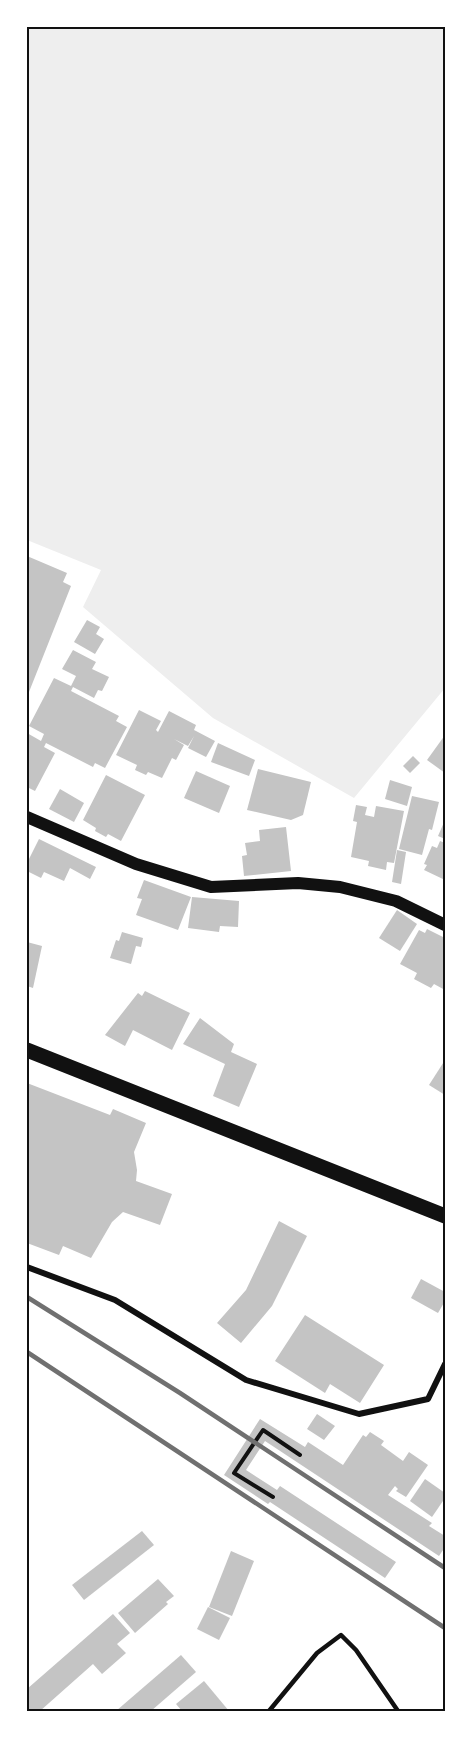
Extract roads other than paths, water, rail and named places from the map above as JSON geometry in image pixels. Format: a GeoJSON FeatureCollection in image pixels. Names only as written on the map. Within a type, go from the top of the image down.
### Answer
{"type":"FeatureCollection","features":[{"type":"Feature","properties":{"kind":"main road"},"geometry":{"type":"LineString","coordinates":[[27,817],[136,864],[211,887],[298,883],[340,887],[396,901],[445,926]]}},
{"type":"Feature","properties":{"kind":"main road"},"geometry":{"type":"LineString","coordinates":[[27,1050],[445,1216]]}},
{"type":"Feature","properties":{"kind":"street"},"geometry":{"type":"LineString","coordinates":[[27,1268],[115,1300],[246,1380],[359,1414],[428,1399],[445,1364]]}},
{"type":"Feature","properties":{"kind":"lane"},"geometry":{"type":"LineString","coordinates":[[269,1711],[316,1653],[341,1635],[356,1650],[398,1711]]}},
{"type":"Feature","properties":{"kind":"railway"},"geometry":{"type":"LineString","coordinates":[[27,1297],[180,1393],[445,1568]]}},
{"type":"Feature","properties":{"kind":"railway"},"geometry":{"type":"LineString","coordinates":[[27,1352],[445,1628]]}}]}
